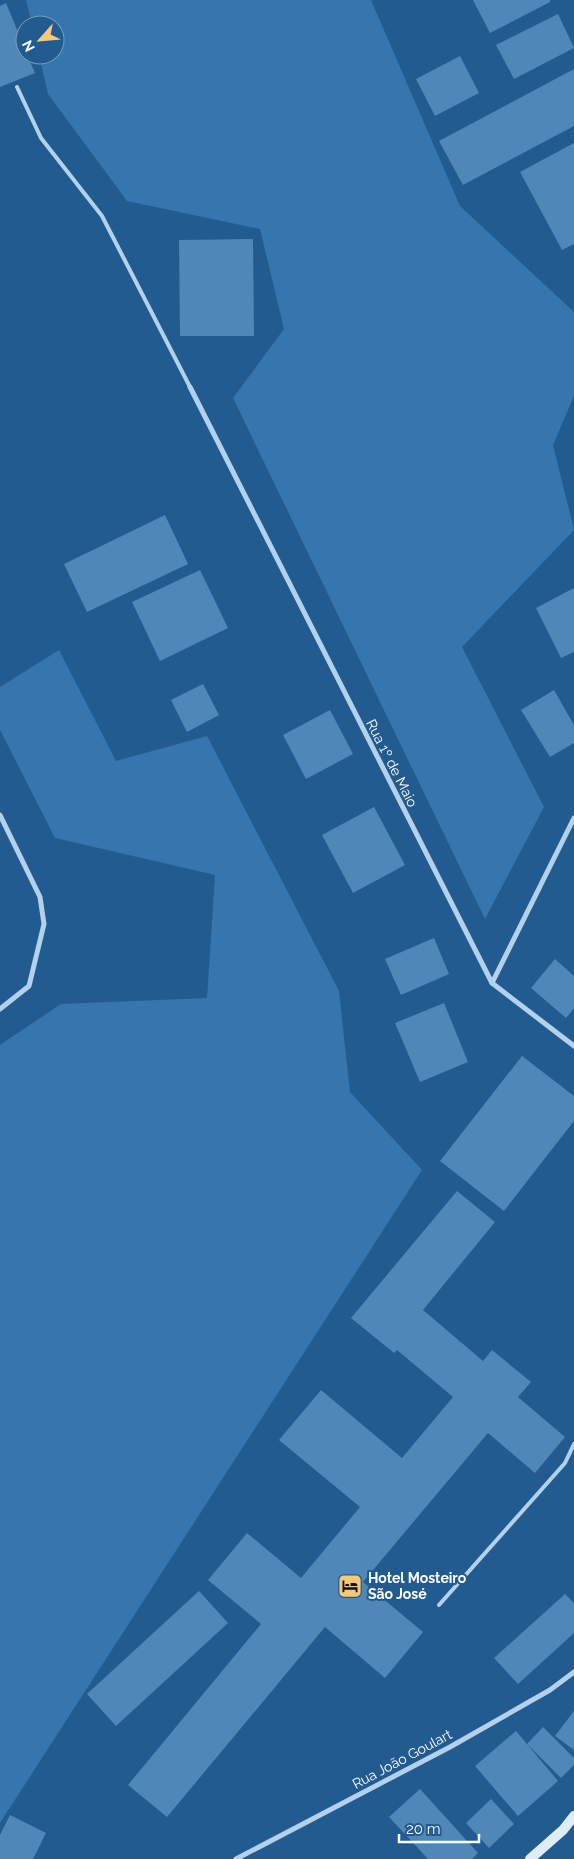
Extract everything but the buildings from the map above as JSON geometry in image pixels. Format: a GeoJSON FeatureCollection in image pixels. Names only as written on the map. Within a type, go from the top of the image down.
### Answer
{"type":"FeatureCollection","features":[{"type":"Feature","properties":{"kind":"main road"},"geometry":{"type":"LineString","coordinates":[[530,1859],[563,1830],[574,1816]]}},
{"type":"Feature","properties":{"kind":"street","name":"Rua 1º de Maio"},"geometry":{"type":"LineString","coordinates":[[190,387],[492,984]]}},
{"type":"Feature","properties":{"kind":"street"},"geometry":{"type":"LineString","coordinates":[[0,815],[40,898],[44,924],[29,986],[0,1010]]}},
{"type":"Feature","properties":{"kind":"street"},"geometry":{"type":"LineString","coordinates":[[574,818],[492,984],[574,1046]]}},
{"type":"Feature","properties":{"kind":"street","name":"Rua João Goulart"},"geometry":{"type":"LineString","coordinates":[[236,1859],[450,1747],[550,1690],[574,1672]]}},
{"type":"Feature","properties":{"kind":"lane"},"geometry":{"type":"LineString","coordinates":[[18,87],[41,138],[102,216],[190,387]]}},
{"type":"Feature","properties":{"kind":"lane"},"geometry":{"type":"LineString","coordinates":[[439,1605],[565,1463],[574,1444]]}},
{"type":"Feature","properties":{"kind":"shaded area"},"geometry":{"type":"Polygon","coordinates":[[[26,0],[371,0],[460,206],[574,312],[574,396],[553,445],[574,530],[462,647],[544,807],[485,919],[233,398],[284,329],[260,229],[127,201],[48,94],[41,65],[65,65],[65,15],[30,15],[26,0]]]}},
{"type":"Feature","properties":{"kind":"shaded area"},"geometry":{"type":"Polygon","coordinates":[[[59,650],[116,761],[207,736],[339,991],[350,1092],[422,1170],[0,1823],[0,1045],[61,1004],[207,998],[215,875],[55,838],[0,730],[0,687],[59,650]]]}},
{"type":"Feature","properties":{"kind":"place","name":"Hotel Mosteiro São José"},"geometry":{"type":"Point","coordinates":[350,1586]}}]}
